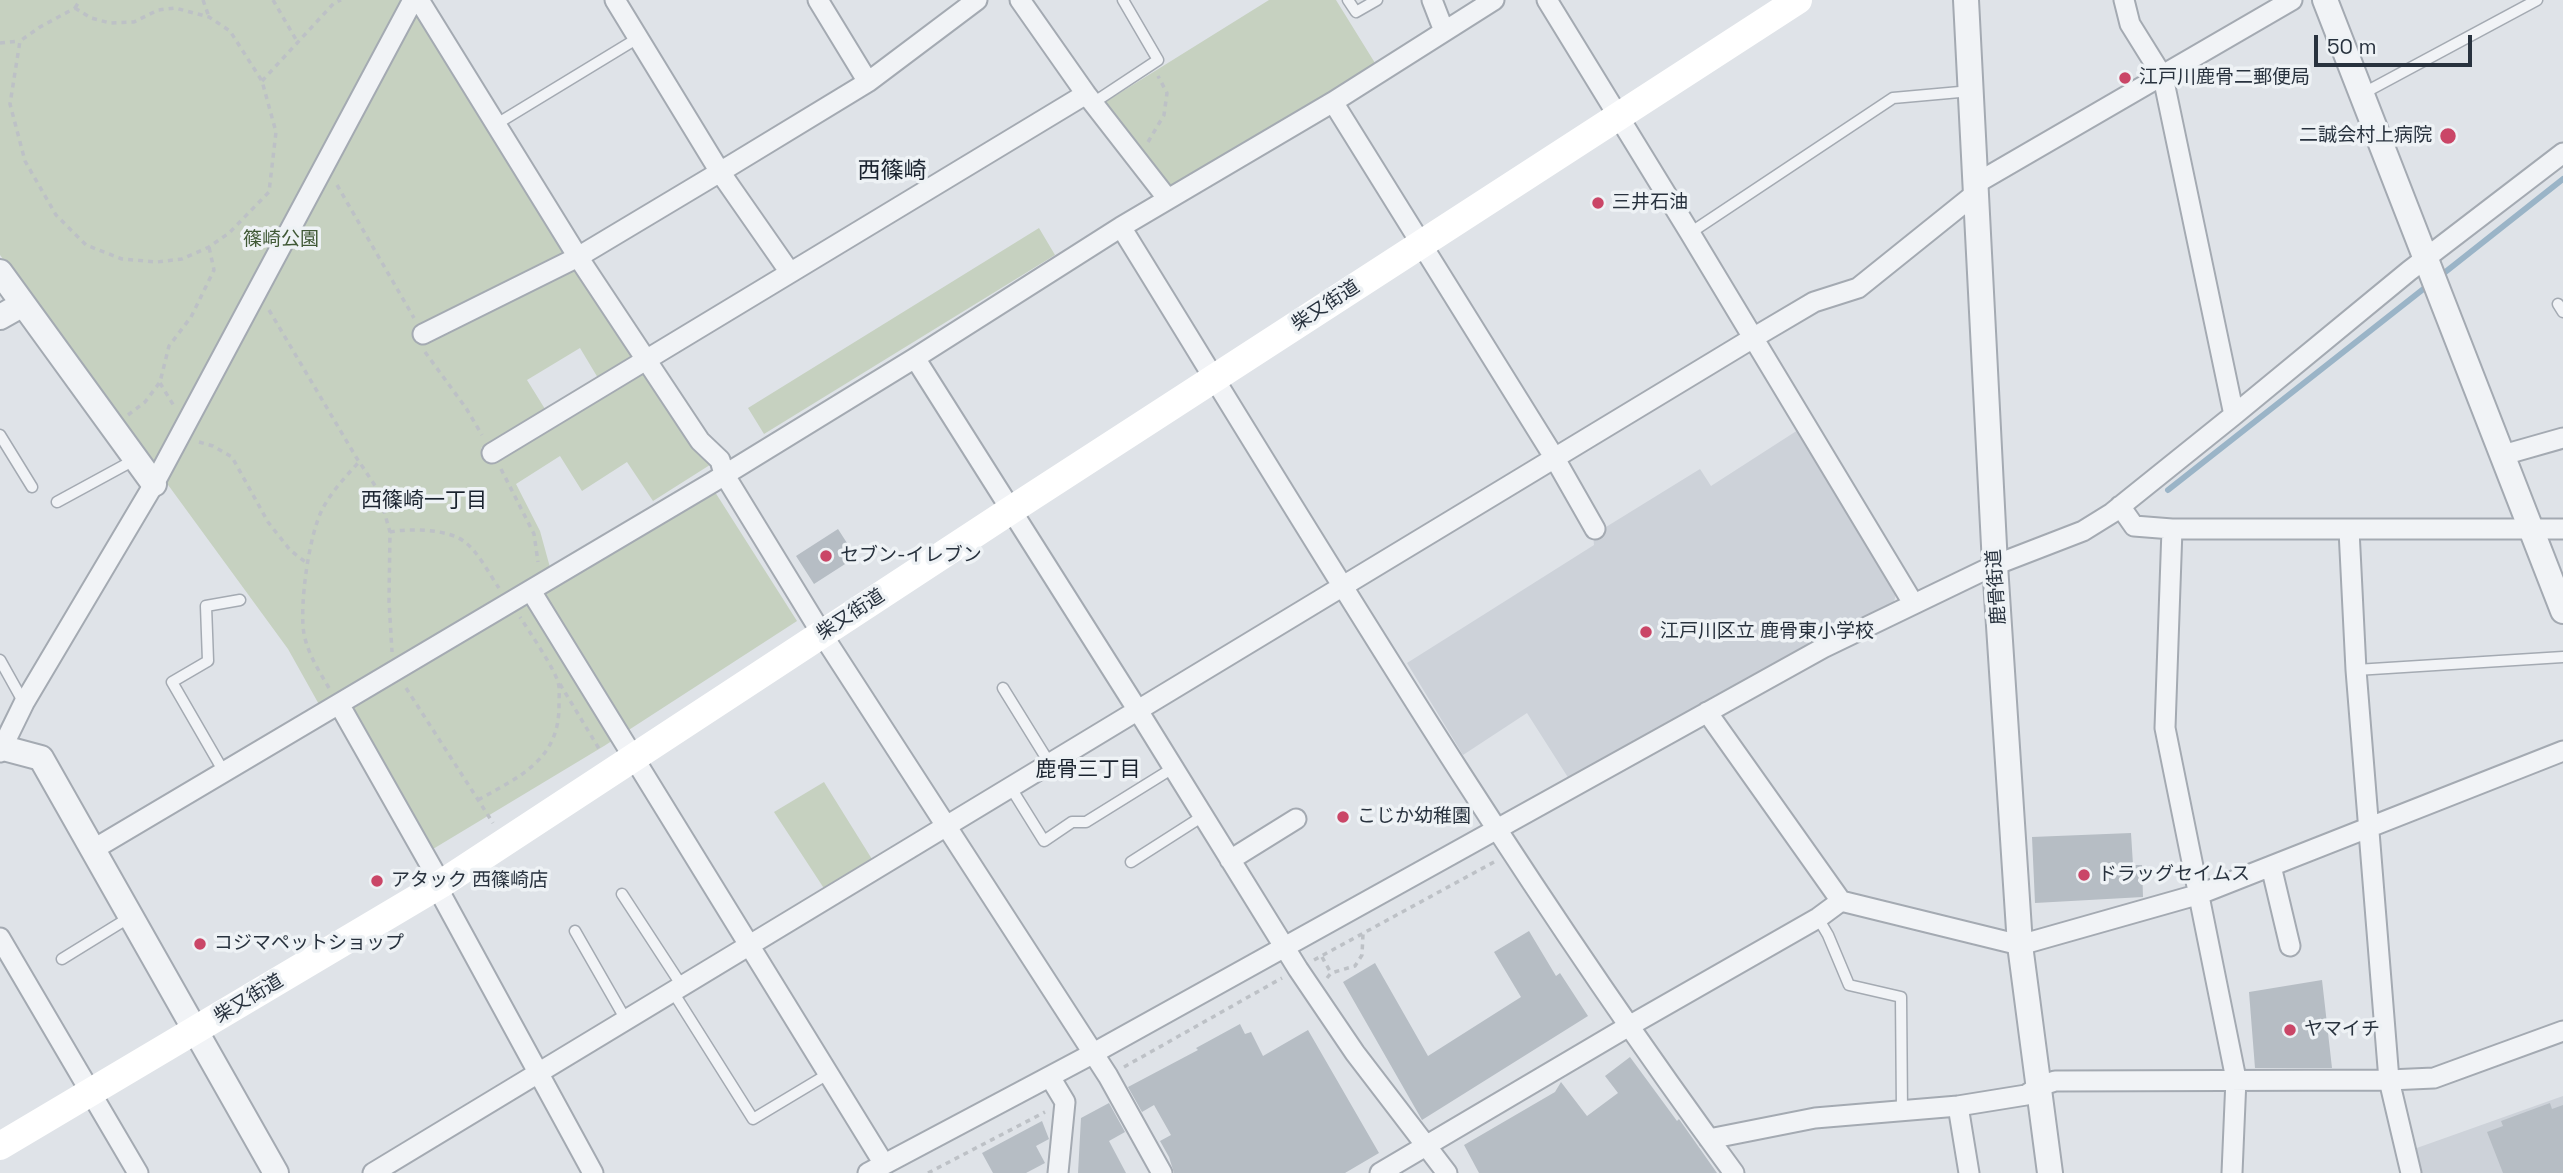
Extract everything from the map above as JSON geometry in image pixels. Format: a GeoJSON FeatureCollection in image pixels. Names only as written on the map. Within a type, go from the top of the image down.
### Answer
{"type":"FeatureCollection","features":[{"type":"Feature","properties":{"kind":"main road","name":"柴又街道"},"geometry":{"type":"LineString","coordinates":[[0,1146],[439,885],[1010,510],[1798,0]]}},
{"type":"Feature","properties":{"kind":"street"},"geometry":{"type":"LineString","coordinates":[[276,1173],[41,758],[1,749],[24,703],[154,484],[413,0]]}},
{"type":"Feature","properties":{"kind":"street"},"geometry":{"type":"LineString","coordinates":[[419,0],[645,361],[700,441],[720,460],[724,474],[822,634],[1108,1076],[1161,1173]]}},
{"type":"Feature","properties":{"kind":"street"},"geometry":{"type":"LineString","coordinates":[[615,0],[720,172],[789,271]]}},
{"type":"Feature","properties":{"kind":"street"},"geometry":{"type":"LineString","coordinates":[[818,0],[868,82]]}},
{"type":"Feature","properties":{"kind":"street"},"geometry":{"type":"LineString","coordinates":[[423,334],[578,257],[720,172],[868,82],[977,0]]}},
{"type":"Feature","properties":{"kind":"street"},"geometry":{"type":"LineString","coordinates":[[1020,0],[1090,98],[1167,198]]}},
{"type":"Feature","properties":{"kind":"street"},"geometry":{"type":"LineString","coordinates":[[1432,0],[1444,31]]}},
{"type":"Feature","properties":{"kind":"street"},"geometry":{"type":"LineString","coordinates":[[94,849],[510,604],[915,358],[1167,198],[1333,102],[1494,0]]}},
{"type":"Feature","properties":{"kind":"street"},"geometry":{"type":"LineString","coordinates":[[1547,0],[1913,603]]}},
{"type":"Feature","properties":{"kind":"street","name":"鹿骨街道"},"geometry":{"type":"LineString","coordinates":[[1966,0],[1995,565],[2020,945],[2050,1173]]}},
{"type":"Feature","properties":{"kind":"street"},"geometry":{"type":"LineString","coordinates":[[2124,0],[2130,24],[2163,76],[2234,415]]}},
{"type":"Feature","properties":{"kind":"street"},"geometry":{"type":"LineString","coordinates":[[373,1173],[1753,338],[1814,302],[1858,288],[1975,189],[2292,0]]}},
{"type":"Feature","properties":{"kind":"street"},"geometry":{"type":"LineString","coordinates":[[2325,0],[2563,611]]}},
{"type":"Feature","properties":{"kind":"street"},"geometry":{"type":"LineString","coordinates":[[492,453],[789,271],[1090,98]]}},
{"type":"Feature","properties":{"kind":"street"},"geometry":{"type":"LineString","coordinates":[[1333,102],[1554,457],[1595,528]]}},
{"type":"Feature","properties":{"kind":"street"},"geometry":{"type":"LineString","coordinates":[[536,588],[634,759],[828,1074],[876,1169],[1092,1054],[1823,648],[1995,565],[2083,531],[2120,506],[2426,259],[2563,153]]}},
{"type":"Feature","properties":{"kind":"street"},"geometry":{"type":"LineString","coordinates":[[1121,227],[1497,831],[1629,1026],[1734,1173]]}},
{"type":"Feature","properties":{"kind":"street"},"geometry":{"type":"LineString","coordinates":[[0,272],[154,484]]}},
{"type":"Feature","properties":{"kind":"street"},"geometry":{"type":"LineString","coordinates":[[0,317],[23,304]]}},
{"type":"Feature","properties":{"kind":"street"},"geometry":{"type":"LineString","coordinates":[[915,358],[1298,969],[1355,1052],[1447,1173]]}},
{"type":"Feature","properties":{"kind":"street"},"geometry":{"type":"LineString","coordinates":[[2503,455],[2563,438]]}},
{"type":"Feature","properties":{"kind":"street"},"geometry":{"type":"LineString","coordinates":[[2120,506],[2134,526],[2172,529],[2563,528]]}},
{"type":"Feature","properties":{"kind":"street"},"geometry":{"type":"LineString","coordinates":[[2172,529],[2165,728],[2236,1079],[2232,1173]]}},
{"type":"Feature","properties":{"kind":"street"},"geometry":{"type":"LineString","coordinates":[[2349,530],[2356,670],[2389,1080],[2411,1173]]}},
{"type":"Feature","properties":{"kind":"street"},"geometry":{"type":"LineString","coordinates":[[339,704],[593,1173]]}},
{"type":"Feature","properties":{"kind":"street"},"geometry":{"type":"LineString","coordinates":[[1707,712],[1841,901],[2020,945],[2200,894],[2563,751]]}},
{"type":"Feature","properties":{"kind":"street"},"geometry":{"type":"LineString","coordinates":[[1230,860],[1296,819]]}},
{"type":"Feature","properties":{"kind":"street"},"geometry":{"type":"LineString","coordinates":[[2271,866],[2290,946]]}},
{"type":"Feature","properties":{"kind":"street"},"geometry":{"type":"LineString","coordinates":[[1380,1173],[1818,918],[1841,901]]}},
{"type":"Feature","properties":{"kind":"street"},"geometry":{"type":"LineString","coordinates":[[0,938],[138,1173]]}},
{"type":"Feature","properties":{"kind":"street"},"geometry":{"type":"LineString","coordinates":[[1709,1139],[1815,1118],[1958,1107],[2026,1095],[2055,1081],[2434,1078],[2563,1031]]}},
{"type":"Feature","properties":{"kind":"street"},"geometry":{"type":"LineString","coordinates":[[1050,1076],[1065,1102],[1058,1173]]}},
{"type":"Feature","properties":{"kind":"street"},"geometry":{"type":"LineString","coordinates":[[1958,1107],[1969,1173]]}},
{"type":"Feature","properties":{"kind":"lane"},"geometry":{"type":"LineString","coordinates":[[1090,98],[1158,60],[1123,0]]}},
{"type":"Feature","properties":{"kind":"lane"},"geometry":{"type":"LineString","coordinates":[[1348,0],[1356,12],[1377,0]]}},
{"type":"Feature","properties":{"kind":"lane"},"geometry":{"type":"LineString","coordinates":[[2361,95],[2537,0]]}},
{"type":"Feature","properties":{"kind":"lane"},"geometry":{"type":"LineString","coordinates":[[495,125],[638,38]]}},
{"type":"Feature","properties":{"kind":"lane"},"geometry":{"type":"LineString","coordinates":[[1690,233],[1894,98],[1971,90]]}},
{"type":"Feature","properties":{"kind":"lane"},"geometry":{"type":"LineString","coordinates":[[0,435],[32,487]]}},
{"type":"Feature","properties":{"kind":"lane"},"geometry":{"type":"LineString","coordinates":[[57,502],[136,459]]}},
{"type":"Feature","properties":{"kind":"lane"},"geometry":{"type":"LineString","coordinates":[[225,772],[172,682],[208,661],[206,606],[240,600]]}},
{"type":"Feature","properties":{"kind":"lane"},"geometry":{"type":"LineString","coordinates":[[2356,670],[2563,657]]}},
{"type":"Feature","properties":{"kind":"lane"},"geometry":{"type":"LineString","coordinates":[[0,660],[24,703]]}},
{"type":"Feature","properties":{"kind":"lane"},"geometry":{"type":"LineString","coordinates":[[1003,688],[1050,764]]}},
{"type":"Feature","properties":{"kind":"lane"},"geometry":{"type":"LineString","coordinates":[[1011,788],[1044,841],[1072,822],[1086,822],[1173,768]]}},
{"type":"Feature","properties":{"kind":"lane"},"geometry":{"type":"LineString","coordinates":[[1131,862],[1203,816]]}},
{"type":"Feature","properties":{"kind":"lane"},"geometry":{"type":"LineString","coordinates":[[622,894],[753,1119],[828,1074]]}},
{"type":"Feature","properties":{"kind":"lane"},"geometry":{"type":"LineString","coordinates":[[62,959],[132,916]]}},
{"type":"Feature","properties":{"kind":"lane"},"geometry":{"type":"LineString","coordinates":[[1818,918],[1829,935],[1849,985],[1901,997],[1902,1112]]}},
{"type":"Feature","properties":{"kind":"lane"},"geometry":{"type":"LineString","coordinates":[[575,931],[627,1021]]}},
{"type":"Feature","properties":{"kind":"path"},"geometry":{"type":"LineString","coordinates":[[0,43],[20,41],[40,26],[75,8],[79,0]]}},
{"type":"Feature","properties":{"kind":"path"},"geometry":{"type":"LineString","coordinates":[[203,0],[209,17]]}},
{"type":"Feature","properties":{"kind":"path"},"geometry":{"type":"LineString","coordinates":[[273,0],[298,43]]}},
{"type":"Feature","properties":{"kind":"path"},"geometry":{"type":"LineString","coordinates":[[262,81],[334,3],[341,0]]}},
{"type":"Feature","properties":{"kind":"path"},"geometry":{"type":"LineString","coordinates":[[20,41],[10,104],[26,161],[56,215],[86,245],[122,259],[157,262],[182,259],[209,247],[229,233],[269,192],[276,132],[262,81],[230,31],[209,17],[176,8],[158,10],[134,22],[110,23],[91,18],[75,8]]}},
{"type":"Feature","properties":{"kind":"path"},"geometry":{"type":"LineString","coordinates":[[1132,153],[1151,139],[1164,115],[1167,93],[1152,64]]}},
{"type":"Feature","properties":{"kind":"path"},"geometry":{"type":"LineString","coordinates":[[325,164],[423,334],[419,344],[466,408],[513,490],[534,534],[536,588]]}},
{"type":"Feature","properties":{"kind":"path"},"geometry":{"type":"LineString","coordinates":[[112,426],[145,402],[160,382],[169,346],[191,317],[214,271],[209,247]]}},
{"type":"Feature","properties":{"kind":"path"},"geometry":{"type":"LineString","coordinates":[[257,291],[378,490],[390,532],[389,601],[392,653],[398,670],[405,686],[506,842]]}},
{"type":"Feature","properties":{"kind":"path"},"geometry":{"type":"LineString","coordinates":[[160,382],[171,402],[189,418]]}},
{"type":"Feature","properties":{"kind":"path"},"geometry":{"type":"LineString","coordinates":[[179,437],[213,446],[232,457],[268,522],[290,550],[308,564]]}},
{"type":"Feature","properties":{"kind":"path"},"geometry":{"type":"LineString","coordinates":[[339,704],[312,659],[304,635],[302,611],[308,564],[321,510],[344,477],[359,462]]}},
{"type":"Feature","properties":{"kind":"path"},"geometry":{"type":"LineString","coordinates":[[390,532],[404,529],[442,533],[466,542],[510,604],[604,756]]}},
{"type":"Feature","properties":{"kind":"path"},"geometry":{"type":"LineString","coordinates":[[478,800],[511,782],[549,750],[559,723],[559,682]]}},
{"type":"Feature","properties":{"kind":"path"},"geometry":{"type":"LineString","coordinates":[[1108,1076],[1511,852]]}},
{"type":"Feature","properties":{"kind":"path"},"geometry":{"type":"LineString","coordinates":[[1334,988],[1327,978],[1331,973],[1355,966],[1362,955],[1363,934]]}},
{"type":"Feature","properties":{"kind":"path"},"geometry":{"type":"LineString","coordinates":[[1321,956],[1331,973]]}},
{"type":"Feature","properties":{"kind":"path"},"geometry":{"type":"LineString","coordinates":[[928,1173],[1065,1102]]}},
{"type":"Feature","properties":{"kind":"shaded area","name":"江戸川区立 鹿骨東小学校"},"geometry":{"type":"Polygon","coordinates":[[[1798,430],[1896,594],[1894,602],[1569,779],[1527,713],[1463,755],[1407,663],[1594,545],[1593,535],[1700,469],[1711,486],[1798,430]]]}},
{"type":"Feature","properties":{"kind":"shaded area"},"geometry":{"type":"Polygon","coordinates":[[[2563,1096],[2563,1173],[2421,1173],[2414,1149],[2563,1096]]]}},
{"type":"Feature","properties":{"kind":"green space","name":"篠崎公園"},"geometry":{"type":"Polygon","coordinates":[[[0,0],[424,0],[633,357],[598,378],[580,348],[527,380],[545,409],[481,448],[491,463],[643,370],[687,441],[713,463],[653,501],[627,462],[582,491],[560,456],[516,484],[540,531],[551,571],[707,490],[715,492],[797,621],[604,746],[433,849],[340,696],[321,708],[288,649],[0,255],[0,0]]]}},
{"type":"Feature","properties":{"kind":"green space"},"geometry":{"type":"Polygon","coordinates":[[[1269,0],[1336,0],[1375,63],[1165,195],[1102,104],[1269,0]]]}},
{"type":"Feature","properties":{"kind":"green space"},"geometry":{"type":"Polygon","coordinates":[[[1039,228],[1055,255],[764,434],[748,408],[1039,228]]]}},
{"type":"Feature","properties":{"kind":"green space"},"geometry":{"type":"Polygon","coordinates":[[[824,782],[875,864],[827,893],[774,812],[824,782]]]}},
{"type":"Feature","properties":{"kind":"building"},"geometry":{"type":"Polygon","coordinates":[[[838,529],[856,557],[814,584],[796,556],[838,529]]]}},
{"type":"Feature","properties":{"kind":"building"},"geometry":{"type":"Polygon","coordinates":[[[2131,833],[2133,865],[2142,865],[2143,897],[2035,903],[2032,837],[2131,833]]]}},
{"type":"Feature","properties":{"kind":"building"},"geometry":{"type":"Polygon","coordinates":[[[1529,931],[1556,976],[1560,973],[1588,1016],[1422,1120],[1343,982],[1375,963],[1428,1056],[1521,997],[1494,952],[1529,931]]]}},
{"type":"Feature","properties":{"kind":"building","name":"ヤマイチ"},"geometry":{"type":"Polygon","coordinates":[[[2322,980],[2332,1068],[2255,1068],[2249,992],[2322,980]]]}},
{"type":"Feature","properties":{"kind":"building"},"geometry":{"type":"Polygon","coordinates":[[[1240,1024],[1245,1034],[1251,1032],[1263,1056],[1308,1030],[1379,1153],[1345,1173],[1174,1173],[1160,1141],[1171,1135],[1154,1105],[1142,1112],[1128,1087],[1240,1024]]]}},
{"type":"Feature","properties":{"kind":"building"},"geometry":{"type":"Polygon","coordinates":[[[1630,1057],[1717,1173],[1479,1173],[1464,1145],[1555,1092],[1561,1082],[1587,1116],[1618,1093],[1605,1076],[1630,1057]]]}},
{"type":"Feature","properties":{"kind":"building"},"geometry":{"type":"Polygon","coordinates":[[[1109,1103],[1125,1132],[1109,1141],[1126,1173],[1078,1173],[1081,1118],[1109,1103]]]}},
{"type":"Feature","properties":{"kind":"building"},"geometry":{"type":"Polygon","coordinates":[[[2550,1103],[2552,1109],[2563,1105],[2563,1173],[2503,1173],[2487,1132],[2503,1126],[2501,1121],[2550,1103]]]}},
{"type":"Feature","properties":{"kind":"building"},"geometry":{"type":"Polygon","coordinates":[[[1042,1121],[1049,1139],[1036,1146],[1045,1163],[1026,1173],[993,1173],[982,1153],[1042,1121]]]}},
{"type":"Feature","properties":{"kind":"waterway"},"geometry":{"type":"LineString","coordinates":[[2439,277],[2563,179]]}},
{"type":"Feature","properties":{"kind":"waterway"},"geometry":{"type":"LineString","coordinates":[[2168,490],[2431,283]]}},
{"type":"Feature","properties":{"kind":"place","name":"江戸川鹿骨二郵便局"},"geometry":{"type":"Point","coordinates":[2125,78]}},
{"type":"Feature","properties":{"kind":"place","name":"二誠会村上病院"},"geometry":{"type":"Point","coordinates":[2448,136]}},
{"type":"Feature","properties":{"kind":"place","name":"三井石油"},"geometry":{"type":"Point","coordinates":[1598,203]}},
{"type":"Feature","properties":{"kind":"place","name":"セブン-イレブン"},"geometry":{"type":"Point","coordinates":[826,556]}},
{"type":"Feature","properties":{"kind":"place","name":"江戸川区立 鹿骨東小学校"},"geometry":{"type":"Point","coordinates":[1646,632]}},
{"type":"Feature","properties":{"kind":"place","name":"こじか幼稚園"},"geometry":{"type":"Point","coordinates":[1343,817]}},
{"type":"Feature","properties":{"kind":"place","name":"ドラッグセイムス"},"geometry":{"type":"Point","coordinates":[2084,875]}},
{"type":"Feature","properties":{"kind":"place","name":"アタック 西篠崎店"},"geometry":{"type":"Point","coordinates":[377,881]}},
{"type":"Feature","properties":{"kind":"place","name":"コジマペットショップ"},"geometry":{"type":"Point","coordinates":[200,944]}},
{"type":"Feature","properties":{"kind":"place","name":"ヤマイチ"},"geometry":{"type":"Point","coordinates":[2290,1030]}},
{"type":"Feature","properties":{"kind":"district","name":"西篠崎"},"geometry":{"type":"Point","coordinates":[892,172]}},
{"type":"Feature","properties":{"kind":"district","name":"西篠崎一丁目"},"geometry":{"type":"Point","coordinates":[424,501]}},
{"type":"Feature","properties":{"kind":"district","name":"鹿骨三丁目"},"geometry":{"type":"Point","coordinates":[1088,770]}}]}
